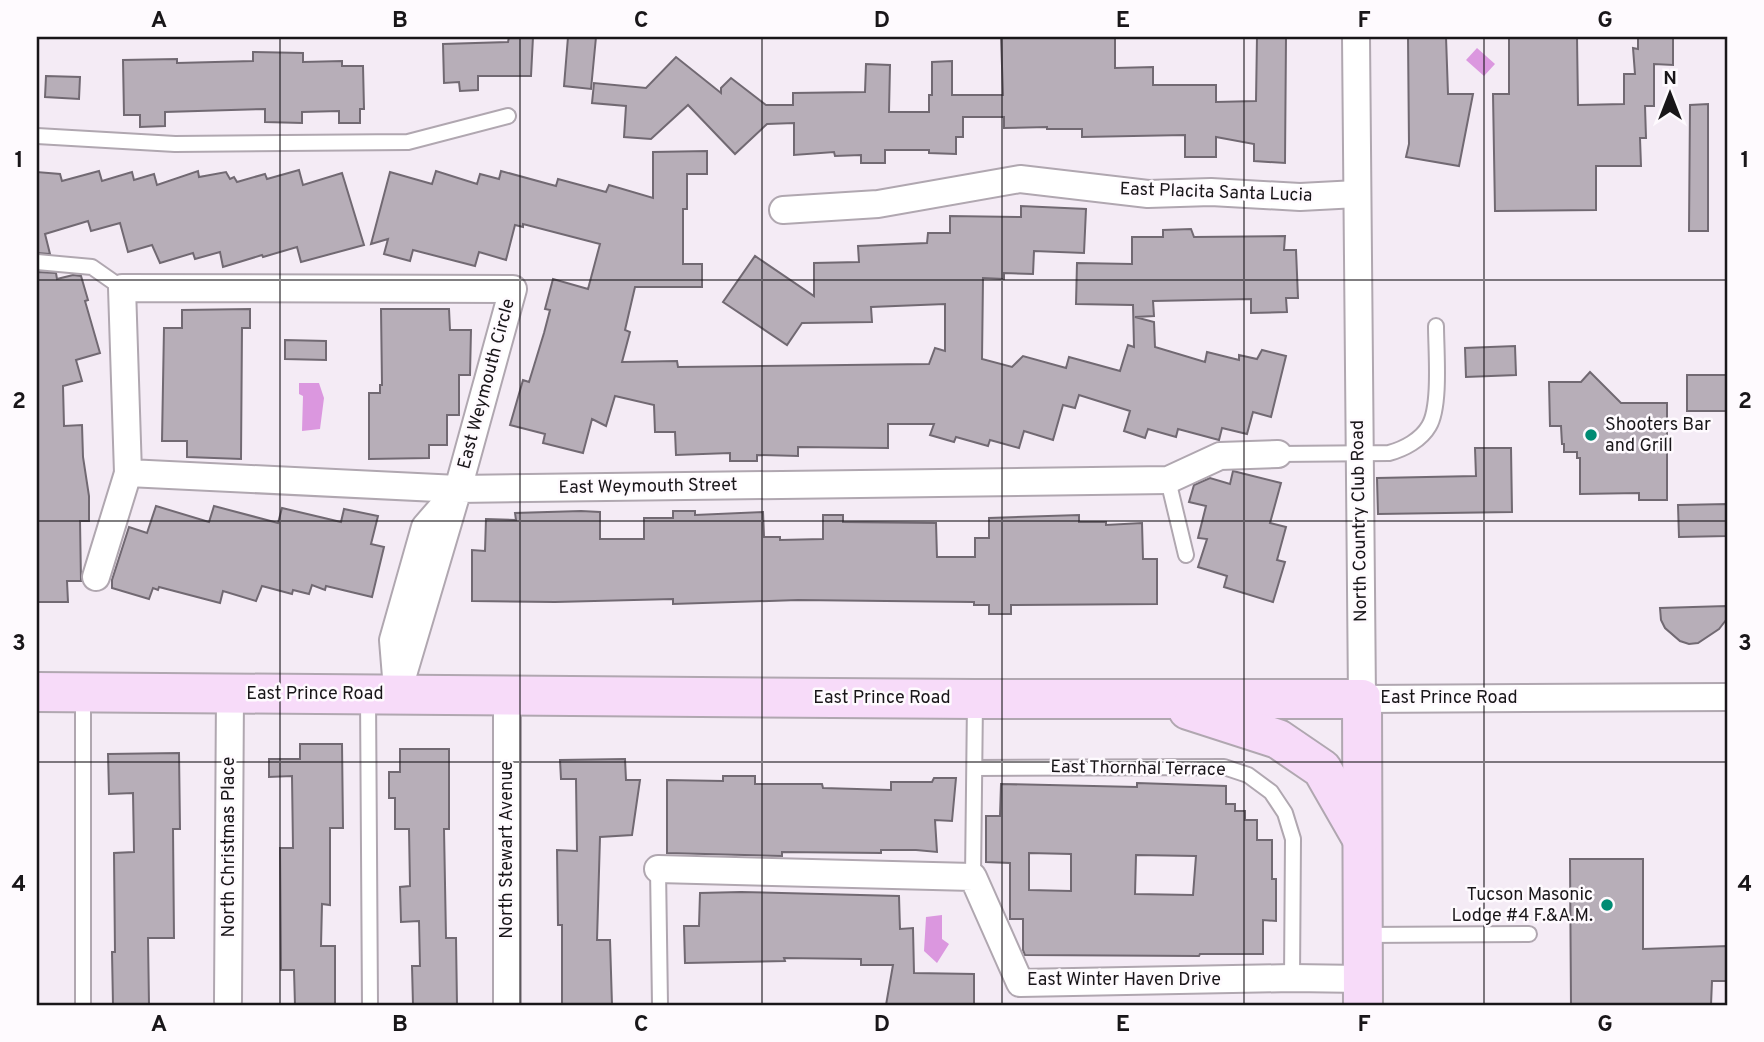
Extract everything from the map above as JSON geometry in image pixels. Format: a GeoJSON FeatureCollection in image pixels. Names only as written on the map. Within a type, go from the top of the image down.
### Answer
{"type":"FeatureCollection","features":[{"type":"Feature","properties":{"kind":"main road","name":"East Prince Road"},"geometry":{"type":"LineString","coordinates":[[37,692],[1362,699]]}},
{"type":"Feature","properties":{"kind":"main road","name":"North Country Club Road"},"geometry":{"type":"LineString","coordinates":[[1362,699],[1363,992]]}},
{"type":"Feature","properties":{"kind":"main road"},"geometry":{"type":"LineString","coordinates":[[1156,700],[1278,739],[1311,761],[1322,769],[1363,841]]}},
{"type":"Feature","properties":{"kind":"street","name":"North Country Club Road"},"geometry":{"type":"LineString","coordinates":[[1356,37],[1362,699]]}},
{"type":"Feature","properties":{"kind":"street","name":"East Placita Santa Lucia"},"geometry":{"type":"LineString","coordinates":[[783,210],[878,204],[1020,179],[1148,194],[1211,192],[1300,197],[1357,194]]}},
{"type":"Feature","properties":{"kind":"street"},"geometry":{"type":"LineString","coordinates":[[96,577],[128,473],[122,288]]}},
{"type":"Feature","properties":{"kind":"street","name":"East Weymouth Circle"},"geometry":{"type":"LineString","coordinates":[[122,288],[513,289],[458,489]]}},
{"type":"Feature","properties":{"kind":"street","name":"East Weymouth Street"},"geometry":{"type":"LineString","coordinates":[[128,473],[458,489],[1168,480],[1220,456],[1278,454]]}},
{"type":"Feature","properties":{"kind":"street"},"geometry":{"type":"LineString","coordinates":[[383,695],[393,640],[425,527],[458,489]]}},
{"type":"Feature","properties":{"kind":"street","name":"North Christmas Place"},"geometry":{"type":"LineString","coordinates":[[228,1001],[230,694]]}},
{"type":"Feature","properties":{"kind":"street","name":"North Stewart Avenue"},"geometry":{"type":"LineString","coordinates":[[507,696],[507,1005]]}},
{"type":"Feature","properties":{"kind":"street","name":"East Prince Road"},"geometry":{"type":"LineString","coordinates":[[1362,699],[1727,697]]}},
{"type":"Feature","properties":{"kind":"street"},"geometry":{"type":"LineString","coordinates":[[658,869],[973,877]]}},
{"type":"Feature","properties":{"kind":"street","name":"East Winter Haven Drive"},"geometry":{"type":"LineString","coordinates":[[973,877],[1020,994],[1293,978],[1363,992]]}},
{"type":"Feature","properties":{"kind":"lane"},"geometry":{"type":"LineString","coordinates":[[37,136],[174,144],[408,142],[508,116]]}},
{"type":"Feature","properties":{"kind":"lane"},"geometry":{"type":"LineString","coordinates":[[37,262],[92,267],[122,288]]}},
{"type":"Feature","properties":{"kind":"lane","name":"East Weymouth Street"},"geometry":{"type":"LineString","coordinates":[[1278,454],[1389,453],[1406,448],[1429,426],[1436,405],[1436,326]]}},
{"type":"Feature","properties":{"kind":"lane"},"geometry":{"type":"LineString","coordinates":[[1168,480],[1186,555]]}},
{"type":"Feature","properties":{"kind":"lane"},"geometry":{"type":"LineString","coordinates":[[83,692],[83,1005]]}},
{"type":"Feature","properties":{"kind":"lane"},"geometry":{"type":"LineString","coordinates":[[370,1005],[383,695]]}},
{"type":"Feature","properties":{"kind":"lane"},"geometry":{"type":"LineString","coordinates":[[973,877],[975,699]]}},
{"type":"Feature","properties":{"kind":"lane","name":"East Thornhal Terrace"},"geometry":{"type":"LineString","coordinates":[[975,768],[1224,767],[1248,775],[1271,792],[1285,813],[1293,839],[1293,978]]}},
{"type":"Feature","properties":{"kind":"lane"},"geometry":{"type":"LineString","coordinates":[[658,869],[660,1005]]}},
{"type":"Feature","properties":{"kind":"lane"},"geometry":{"type":"LineString","coordinates":[[1363,935],[1529,934]]}},
{"type":"Feature","properties":{"kind":"shaded area"},"geometry":{"type":"Polygon","coordinates":[[[1477,48],[1495,64],[1484,76],[1466,60],[1477,48]]]}},
{"type":"Feature","properties":{"kind":"shaded area"},"geometry":{"type":"Polygon","coordinates":[[[299,383],[319,383],[324,398],[320,429],[302,431],[303,396],[299,394],[299,383]]]}},
{"type":"Feature","properties":{"kind":"shaded area"},"geometry":{"type":"Polygon","coordinates":[[[942,915],[942,939],[949,944],[937,963],[924,951],[926,917],[942,915]]]}},
{"type":"Feature","properties":{"kind":"building"},"geometry":{"type":"Polygon","coordinates":[[[509,37],[533,37],[531,76],[478,76],[478,90],[460,91],[459,82],[444,83],[443,44],[508,42],[509,37]]]}},
{"type":"Feature","properties":{"kind":"building"},"geometry":{"type":"Polygon","coordinates":[[[568,37],[596,37],[591,89],[564,86],[568,37]]]}},
{"type":"Feature","properties":{"kind":"building"},"geometry":{"type":"Polygon","coordinates":[[[1001,37],[1115,37],[1115,68],[1153,67],[1153,85],[1216,85],[1216,102],[1256,101],[1257,37],[1286,37],[1285,163],[1254,161],[1254,144],[1216,137],[1216,157],[1185,157],[1185,135],[1082,137],[1082,129],[1004,128],[1004,117],[963,117],[963,137],[956,137],[956,154],[929,153],[929,150],[885,150],[885,163],[861,163],[861,155],[835,156],[834,152],[794,155],[794,123],[767,124],[735,154],[688,105],[651,139],[624,137],[626,106],[592,103],[594,83],[646,88],[676,57],[721,93],[721,88],[731,78],[766,105],[793,105],[793,93],[865,92],[866,64],[890,65],[889,112],[929,112],[932,62],[952,61],[952,95],[1003,95],[1001,37]]]}},
{"type":"Feature","properties":{"kind":"building"},"geometry":{"type":"Polygon","coordinates":[[[1408,37],[1446,37],[1448,94],[1473,94],[1459,166],[1406,157],[1409,144],[1408,37]]]}},
{"type":"Feature","properties":{"kind":"building"},"geometry":{"type":"Polygon","coordinates":[[[1509,37],[1577,37],[1578,105],[1624,104],[1624,74],[1635,74],[1633,48],[1638,49],[1638,37],[1673,37],[1673,65],[1654,64],[1654,106],[1645,106],[1646,138],[1640,138],[1641,166],[1596,166],[1596,210],[1495,211],[1493,94],[1509,94],[1509,37]]]}},
{"type":"Feature","properties":{"kind":"building"},"geometry":{"type":"Polygon","coordinates":[[[253,52],[303,53],[303,62],[342,61],[342,66],[363,66],[364,109],[360,109],[360,123],[339,123],[339,111],[302,112],[302,123],[265,122],[265,109],[165,112],[165,126],[140,127],[140,115],[124,115],[123,60],[177,59],[177,63],[253,61],[253,52]]]}},
{"type":"Feature","properties":{"kind":"building"},"geometry":{"type":"Polygon","coordinates":[[[46,76],[80,77],[79,99],[45,97],[46,76]]]}},
{"type":"Feature","properties":{"kind":"building"},"geometry":{"type":"Polygon","coordinates":[[[1708,104],[1708,231],[1689,231],[1690,105],[1708,104]]]}},
{"type":"Feature","properties":{"kind":"building"},"geometry":{"type":"Polygon","coordinates":[[[707,151],[707,174],[687,174],[687,209],[683,209],[683,264],[702,264],[702,287],[635,287],[625,330],[630,332],[622,362],[677,361],[678,367],[929,364],[935,348],[945,351],[945,304],[871,307],[872,322],[802,323],[787,345],[723,302],[755,256],[814,296],[814,263],[859,262],[858,246],[927,243],[928,233],[950,233],[950,216],[1021,217],[1021,206],[1086,209],[1084,253],[1034,251],[1033,274],[1004,273],[1004,279],[983,278],[982,359],[1012,367],[1023,356],[1066,368],[1069,357],[1120,371],[1128,345],[1134,347],[1133,305],[1076,304],[1077,263],[1132,264],[1132,237],[1163,237],[1163,230],[1191,229],[1194,237],[1285,236],[1284,250],[1296,250],[1298,298],[1286,298],[1287,312],[1251,313],[1251,299],[1153,301],[1154,316],[1135,317],[1154,322],[1155,347],[1205,362],[1207,352],[1239,360],[1239,355],[1257,359],[1262,350],[1286,356],[1271,417],[1253,412],[1247,434],[1222,428],[1219,440],[1178,429],[1176,437],[1148,429],[1145,438],[1124,431],[1130,411],[1079,395],[1075,408],[1063,405],[1053,440],[1024,431],[1019,448],[990,440],[988,446],[956,437],[954,442],[930,435],[934,424],[888,424],[888,448],[798,447],[798,456],[757,455],[757,461],[730,461],[730,453],[676,455],[675,432],[655,432],[654,405],[615,396],[606,426],[592,419],[583,453],[543,443],[545,434],[510,425],[523,380],[529,382],[544,333],[550,310],[545,309],[553,279],[588,289],[600,244],[523,224],[523,227],[515,225],[506,260],[479,252],[475,266],[413,250],[410,261],[384,254],[388,239],[371,244],[390,172],[432,184],[436,171],[477,184],[480,174],[499,179],[501,171],[556,186],[558,179],[606,192],[609,185],[653,198],[653,152],[707,151]]]}},
{"type":"Feature","properties":{"kind":"building"},"geometry":{"type":"Polygon","coordinates":[[[299,170],[303,185],[342,173],[364,245],[301,262],[297,247],[223,267],[220,252],[195,259],[193,253],[160,263],[152,245],[128,252],[120,223],[91,231],[88,221],[45,234],[50,254],[37,253],[37,172],[60,174],[62,181],[99,171],[102,181],[132,172],[134,180],[154,174],[157,185],[198,171],[199,177],[226,172],[230,179],[234,177],[237,182],[265,174],[267,179],[299,170]]]}},
{"type":"Feature","properties":{"kind":"building"},"geometry":{"type":"Polygon","coordinates":[[[37,272],[56,273],[57,279],[81,276],[88,300],[85,301],[100,353],[76,360],[82,381],[63,386],[64,426],[82,425],[83,457],[89,496],[89,521],[80,521],[81,581],[67,581],[68,602],[37,602],[37,272]]]}},
{"type":"Feature","properties":{"kind":"building"},"geometry":{"type":"Polygon","coordinates":[[[250,309],[250,328],[242,328],[241,459],[187,457],[187,441],[162,441],[164,328],[182,328],[182,310],[250,309]]]}},
{"type":"Feature","properties":{"kind":"building"},"geometry":{"type":"Polygon","coordinates":[[[381,309],[449,309],[450,330],[471,330],[470,375],[459,375],[459,415],[447,415],[447,445],[429,445],[429,458],[369,459],[369,393],[380,393],[382,385],[381,309]]]}},
{"type":"Feature","properties":{"kind":"building"},"geometry":{"type":"Polygon","coordinates":[[[285,340],[326,341],[326,360],[285,359],[285,340]]]}},
{"type":"Feature","properties":{"kind":"building"},"geometry":{"type":"Polygon","coordinates":[[[1515,346],[1516,375],[1466,377],[1465,348],[1515,346]]]}},
{"type":"Feature","properties":{"kind":"building"},"geometry":{"type":"Polygon","coordinates":[[[1590,372],[1621,403],[1667,403],[1667,500],[1639,500],[1639,493],[1580,494],[1580,458],[1577,458],[1577,452],[1564,452],[1561,426],[1550,426],[1549,382],[1581,382],[1590,372]]]}},
{"type":"Feature","properties":{"kind":"building"},"geometry":{"type":"Polygon","coordinates":[[[1687,375],[1727,375],[1727,411],[1687,411],[1687,375]]]}},
{"type":"Feature","properties":{"kind":"building"},"geometry":{"type":"Polygon","coordinates":[[[1475,448],[1511,448],[1512,512],[1378,514],[1377,478],[1476,476],[1475,448]]]}},
{"type":"Feature","properties":{"kind":"building"},"geometry":{"type":"Polygon","coordinates":[[[1233,471],[1281,483],[1270,523],[1286,527],[1277,560],[1285,562],[1273,602],[1224,587],[1227,576],[1198,567],[1207,539],[1198,538],[1206,506],[1189,502],[1194,485],[1210,478],[1230,484],[1233,471]]]}},
{"type":"Feature","properties":{"kind":"building"},"geometry":{"type":"Polygon","coordinates":[[[1727,504],[1727,536],[1679,537],[1678,505],[1727,504]]]}},
{"type":"Feature","properties":{"kind":"building"},"geometry":{"type":"Polygon","coordinates":[[[156,506],[209,522],[214,506],[278,523],[282,508],[341,522],[344,509],[378,516],[371,544],[384,547],[372,597],[326,586],[325,590],[312,585],[309,594],[293,590],[292,594],[262,586],[256,601],[223,591],[220,603],[159,587],[158,590],[153,588],[149,599],[112,588],[112,580],[129,527],[147,533],[156,506]]]}},
{"type":"Feature","properties":{"kind":"building"},"geometry":{"type":"Polygon","coordinates":[[[673,511],[695,511],[695,515],[763,512],[764,537],[780,537],[780,540],[823,539],[823,515],[843,515],[843,522],[936,523],[937,557],[975,557],[975,538],[989,538],[989,518],[1079,515],[1079,522],[1106,522],[1106,525],[1142,523],[1143,559],[1157,559],[1157,604],[1011,605],[1011,614],[989,614],[989,605],[974,605],[974,602],[798,600],[673,604],[673,599],[472,601],[472,550],[485,551],[486,519],[516,520],[515,513],[600,512],[600,539],[644,539],[644,518],[673,518],[673,511]]]}},
{"type":"Feature","properties":{"kind":"building"},"geometry":{"type":"Polygon","coordinates":[[[1726,606],[1726,620],[1719,629],[1698,643],[1680,641],[1665,628],[1661,620],[1660,608],[1726,606]]]}},
{"type":"Feature","properties":{"kind":"building"},"geometry":{"type":"Polygon","coordinates":[[[300,744],[342,744],[343,828],[330,828],[330,905],[322,904],[321,946],[335,946],[335,1005],[295,1005],[294,970],[281,970],[280,848],[293,848],[292,776],[269,777],[269,759],[300,759],[300,744]]]}},
{"type":"Feature","properties":{"kind":"building"},"geometry":{"type":"Polygon","coordinates":[[[400,749],[449,749],[449,829],[444,829],[446,938],[456,938],[457,1005],[413,1005],[412,966],[420,966],[419,921],[401,922],[400,887],[410,886],[409,829],[395,829],[395,798],[389,798],[389,772],[400,772],[400,749]]]}},
{"type":"Feature","properties":{"kind":"building"},"geometry":{"type":"Polygon","coordinates":[[[179,753],[180,829],[173,829],[174,938],[148,938],[149,1005],[113,1005],[114,853],[134,852],[133,793],[109,794],[108,754],[179,753]]]}},
{"type":"Feature","properties":{"kind":"building"},"geometry":{"type":"Polygon","coordinates":[[[625,759],[626,780],[640,780],[632,835],[600,837],[597,940],[610,940],[612,1005],[562,1005],[562,925],[558,925],[557,850],[577,851],[576,779],[561,779],[560,760],[625,759]]]}},
{"type":"Feature","properties":{"kind":"building"},"geometry":{"type":"Polygon","coordinates":[[[723,776],[755,776],[755,784],[822,784],[823,788],[891,790],[891,782],[932,782],[934,778],[956,778],[952,821],[935,820],[937,852],[782,852],[782,856],[667,853],[667,780],[723,781],[723,776]]]}},
{"type":"Feature","properties":{"kind":"building"},"geometry":{"type":"Polygon","coordinates":[[[1137,783],[1226,786],[1226,804],[1235,804],[1235,811],[1245,811],[1245,820],[1257,820],[1257,840],[1272,840],[1272,879],[1276,879],[1276,921],[1263,920],[1263,954],[1025,955],[1023,919],[1010,919],[1010,863],[986,862],[986,816],[1000,816],[1001,784],[1137,787],[1137,783]],[[1029,853],[1029,890],[1071,891],[1071,854],[1029,853]],[[1136,855],[1135,894],[1193,895],[1196,856],[1136,855]]]}},
{"type":"Feature","properties":{"kind":"building","name":"Tucson Masonic Lodge #4 F.&A.M."},"geometry":{"type":"Polygon","coordinates":[[[1570,859],[1643,859],[1643,949],[1727,946],[1727,981],[1712,981],[1711,1005],[1571,1005],[1570,859]]]}},
{"type":"Feature","properties":{"kind":"building"},"geometry":{"type":"Polygon","coordinates":[[[700,893],[899,896],[900,929],[913,928],[914,973],[974,974],[974,1005],[886,1005],[893,965],[861,965],[861,959],[784,958],[785,961],[685,963],[684,926],[699,926],[700,893]]]}},
{"type":"Feature","properties":{"kind":"place","name":"Shooters Bar and Grill"},"geometry":{"type":"Point","coordinates":[1591,435]}},
{"type":"Feature","properties":{"kind":"place","name":"Tucson Masonic Lodge #4 F.&A.M."},"geometry":{"type":"Point","coordinates":[1607,905]}}]}
